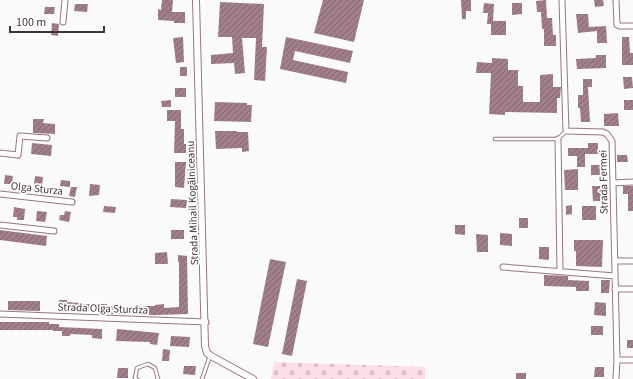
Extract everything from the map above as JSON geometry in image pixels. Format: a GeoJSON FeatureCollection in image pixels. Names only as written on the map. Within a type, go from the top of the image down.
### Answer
{"type":"FeatureCollection","features":[{"type":"Feature","properties":{"kind":"street"},"geometry":{"type":"LineString","coordinates":[[63,22],[65,0]]}},
{"type":"Feature","properties":{"kind":"street","name":"Strada Mihail Kogălniceanu"},"geometry":{"type":"LineString","coordinates":[[196,0],[206,322],[205,346],[207,353],[211,356]]}},
{"type":"Feature","properties":{"kind":"street"},"geometry":{"type":"LineString","coordinates":[[562,0],[566,131]]}},
{"type":"Feature","properties":{"kind":"street"},"geometry":{"type":"LineString","coordinates":[[616,0],[617,24],[620,26],[633,26]]}},
{"type":"Feature","properties":{"kind":"street","name":"Strada Fermei"},"geometry":{"type":"LineString","coordinates":[[566,131],[603,132],[610,137],[612,141],[617,360],[616,379]]}},
{"type":"Feature","properties":{"kind":"street"},"geometry":{"type":"LineString","coordinates":[[0,153],[18,155],[20,136],[48,138]]}},
{"type":"Feature","properties":{"kind":"street"},"geometry":{"type":"LineString","coordinates":[[558,139],[560,271]]}},
{"type":"Feature","properties":{"kind":"street"},"geometry":{"type":"LineString","coordinates":[[613,183],[633,182]]}},
{"type":"Feature","properties":{"kind":"street","name":"Olga Sturza"},"geometry":{"type":"LineString","coordinates":[[0,194],[72,202]]}},
{"type":"Feature","properties":{"kind":"street"},"geometry":{"type":"LineString","coordinates":[[0,225],[54,231]]}},
{"type":"Feature","properties":{"kind":"street"},"geometry":{"type":"LineString","coordinates":[[615,261],[633,261]]}},
{"type":"Feature","properties":{"kind":"street"},"geometry":{"type":"LineString","coordinates":[[503,267],[615,276]]}},
{"type":"Feature","properties":{"kind":"street"},"geometry":{"type":"LineString","coordinates":[[615,289],[633,289]]}},
{"type":"Feature","properties":{"kind":"street","name":"Strada Olga Sturdza"},"geometry":{"type":"LineString","coordinates":[[0,314],[206,322]]}},
{"type":"Feature","properties":{"kind":"street"},"geometry":{"type":"LineString","coordinates":[[211,356],[253,379]]}},
{"type":"Feature","properties":{"kind":"street"},"geometry":{"type":"LineString","coordinates":[[617,360],[633,360]]}},
{"type":"Feature","properties":{"kind":"lane"},"geometry":{"type":"LineString","coordinates":[[495,139],[558,139],[566,131]]}},
{"type":"Feature","properties":{"kind":"lane"},"geometry":{"type":"LineString","coordinates":[[202,379],[211,356]]}},
{"type":"Feature","properties":{"kind":"lane"},"geometry":{"type":"LineString","coordinates":[[137,379],[135,378],[137,368],[148,364],[155,368],[158,379]]}},
{"type":"Feature","properties":{"kind":"green space"},"geometry":{"type":"Polygon","coordinates":[[[274,362],[425,367],[425,379],[271,379],[274,362]]]}},
{"type":"Feature","properties":{"kind":"building"},"geometry":{"type":"Polygon","coordinates":[[[162,0],[173,0],[172,12],[185,12],[185,23],[174,23],[174,21],[158,20],[158,9],[161,10],[162,0]]]}},
{"type":"Feature","properties":{"kind":"building"},"geometry":{"type":"Polygon","coordinates":[[[323,0],[364,0],[354,42],[314,33],[323,0]]]}},
{"type":"Feature","properties":{"kind":"building"},"geometry":{"type":"Polygon","coordinates":[[[461,0],[471,0],[471,11],[466,11],[466,19],[462,19],[461,0]]]}},
{"type":"Feature","properties":{"kind":"building"},"geometry":{"type":"Polygon","coordinates":[[[546,0],[547,18],[552,18],[553,35],[556,35],[556,46],[544,46],[544,29],[542,29],[541,12],[537,12],[536,1],[546,0]]]}},
{"type":"Feature","properties":{"kind":"building"},"geometry":{"type":"Polygon","coordinates":[[[594,0],[603,0],[604,6],[595,7],[594,0]]]}},
{"type":"Feature","properties":{"kind":"building"},"geometry":{"type":"Polygon","coordinates":[[[220,2],[264,4],[262,47],[267,47],[265,81],[254,80],[256,38],[242,38],[245,73],[235,74],[234,63],[211,64],[211,55],[233,53],[232,37],[218,37],[220,2]]]}},
{"type":"Feature","properties":{"kind":"building"},"geometry":{"type":"Polygon","coordinates":[[[484,3],[494,4],[493,21],[506,21],[506,35],[491,35],[491,24],[487,24],[488,13],[483,13],[484,3]]]}},
{"type":"Feature","properties":{"kind":"building"},"geometry":{"type":"Polygon","coordinates":[[[512,3],[522,3],[522,14],[512,15],[512,3]]]}},
{"type":"Feature","properties":{"kind":"building"},"geometry":{"type":"Polygon","coordinates":[[[75,4],[88,4],[87,12],[74,11],[75,4]]]}},
{"type":"Feature","properties":{"kind":"building"},"geometry":{"type":"Polygon","coordinates":[[[45,7],[55,7],[54,14],[44,14],[45,7]]]}},
{"type":"Feature","properties":{"kind":"building"},"geometry":{"type":"Polygon","coordinates":[[[576,14],[588,14],[589,27],[606,26],[607,43],[597,43],[597,31],[578,33],[576,14]]]}},
{"type":"Feature","properties":{"kind":"building"},"geometry":{"type":"Polygon","coordinates":[[[52,23],[59,24],[58,36],[51,35],[52,23]]]}},
{"type":"Feature","properties":{"kind":"building"},"geometry":{"type":"Polygon","coordinates":[[[183,37],[184,62],[176,63],[173,38],[183,37]]]}},
{"type":"Feature","properties":{"kind":"building"},"geometry":{"type":"Polygon","coordinates":[[[286,37],[353,51],[350,63],[295,51],[293,60],[348,72],[346,83],[280,69],[286,37]]]}},
{"type":"Feature","properties":{"kind":"building"},"geometry":{"type":"Polygon","coordinates":[[[622,37],[629,37],[630,53],[633,53],[633,65],[622,65],[622,37]]]}},
{"type":"Feature","properties":{"kind":"building"},"geometry":{"type":"Polygon","coordinates":[[[596,55],[606,55],[606,68],[577,69],[576,59],[596,58],[596,55]]]}},
{"type":"Feature","properties":{"kind":"building"},"geometry":{"type":"Polygon","coordinates":[[[492,58],[508,59],[508,70],[518,70],[518,86],[523,86],[523,102],[540,102],[540,75],[553,74],[553,87],[561,87],[560,98],[557,98],[557,113],[505,112],[505,115],[489,114],[491,73],[476,73],[477,62],[492,63],[492,58]]]}},
{"type":"Feature","properties":{"kind":"building"},"geometry":{"type":"Polygon","coordinates":[[[180,67],[187,67],[187,76],[180,76],[180,67]]]}},
{"type":"Feature","properties":{"kind":"building"},"geometry":{"type":"Polygon","coordinates":[[[623,77],[632,77],[633,88],[624,89],[623,77]]]}},
{"type":"Feature","properties":{"kind":"building"},"geometry":{"type":"Polygon","coordinates":[[[583,79],[592,79],[592,87],[588,87],[590,122],[581,122],[580,108],[578,108],[578,95],[583,95],[583,79]]]}},
{"type":"Feature","properties":{"kind":"building"},"geometry":{"type":"Polygon","coordinates":[[[175,88],[186,88],[186,97],[175,97],[175,88]]]}},
{"type":"Feature","properties":{"kind":"building"},"geometry":{"type":"Polygon","coordinates":[[[171,100],[171,107],[162,107],[161,101],[171,100]]]}},
{"type":"Feature","properties":{"kind":"building"},"geometry":{"type":"Polygon","coordinates":[[[624,100],[633,100],[633,110],[624,110],[624,100]]]}},
{"type":"Feature","properties":{"kind":"building"},"geometry":{"type":"Polygon","coordinates":[[[215,102],[247,103],[247,105],[252,105],[251,122],[214,121],[215,102]]]}},
{"type":"Feature","properties":{"kind":"building"},"geometry":{"type":"Polygon","coordinates":[[[167,110],[181,110],[181,129],[184,129],[184,144],[186,144],[186,153],[174,153],[175,121],[167,121],[167,110]]]}},
{"type":"Feature","properties":{"kind":"building"},"geometry":{"type":"Polygon","coordinates":[[[618,113],[619,126],[604,126],[604,114],[618,113]]]}},
{"type":"Feature","properties":{"kind":"building"},"geometry":{"type":"Polygon","coordinates":[[[33,119],[44,119],[43,123],[55,124],[55,134],[33,133],[33,119]]]}},
{"type":"Feature","properties":{"kind":"building"},"geometry":{"type":"Polygon","coordinates":[[[215,131],[248,132],[249,151],[242,152],[242,148],[216,149],[215,131]]]}},
{"type":"Feature","properties":{"kind":"building"},"geometry":{"type":"Polygon","coordinates":[[[32,143],[52,145],[51,156],[31,154],[32,143]]]}},
{"type":"Feature","properties":{"kind":"building"},"geometry":{"type":"Polygon","coordinates":[[[588,143],[598,143],[598,154],[585,154],[585,167],[577,167],[577,156],[568,156],[568,148],[588,148],[588,143]]]}},
{"type":"Feature","properties":{"kind":"building"},"geometry":{"type":"Polygon","coordinates":[[[617,155],[627,155],[628,162],[617,162],[617,155]]]}},
{"type":"Feature","properties":{"kind":"building"},"geometry":{"type":"Polygon","coordinates":[[[175,162],[186,162],[184,188],[175,187],[175,162]]]}},
{"type":"Feature","properties":{"kind":"building"},"geometry":{"type":"Polygon","coordinates":[[[591,165],[603,165],[603,175],[591,175],[591,165]]]}},
{"type":"Feature","properties":{"kind":"building"},"geometry":{"type":"Polygon","coordinates":[[[578,169],[578,190],[565,190],[564,170],[578,169]]]}},
{"type":"Feature","properties":{"kind":"building"},"geometry":{"type":"Polygon","coordinates":[[[5,175],[13,176],[12,184],[4,184],[5,175]]]}},
{"type":"Feature","properties":{"kind":"building"},"geometry":{"type":"Polygon","coordinates":[[[35,176],[43,177],[42,186],[34,185],[35,176]]]}},
{"type":"Feature","properties":{"kind":"building"},"geometry":{"type":"Polygon","coordinates":[[[61,180],[70,181],[70,187],[60,186],[61,180]]]}},
{"type":"Feature","properties":{"kind":"building"},"geometry":{"type":"Polygon","coordinates":[[[90,184],[100,185],[99,195],[89,196],[90,184]]]}},
{"type":"Feature","properties":{"kind":"building"},"geometry":{"type":"Polygon","coordinates":[[[592,186],[604,186],[605,201],[593,201],[592,186]]]}},
{"type":"Feature","properties":{"kind":"building"},"geometry":{"type":"Polygon","coordinates":[[[623,186],[633,186],[633,211],[628,211],[628,194],[623,194],[623,186]]]}},
{"type":"Feature","properties":{"kind":"building"},"geometry":{"type":"Polygon","coordinates":[[[71,187],[77,187],[75,197],[69,196],[71,187]]]}},
{"type":"Feature","properties":{"kind":"building"},"geometry":{"type":"Polygon","coordinates":[[[171,199],[187,200],[186,208],[170,207],[171,199]]]}},
{"type":"Feature","properties":{"kind":"building"},"geometry":{"type":"Polygon","coordinates":[[[572,205],[572,214],[566,215],[566,206],[572,205]]]}},
{"type":"Feature","properties":{"kind":"building"},"geometry":{"type":"Polygon","coordinates":[[[104,206],[116,207],[115,213],[103,212],[104,206]]]}},
{"type":"Feature","properties":{"kind":"building"},"geometry":{"type":"Polygon","coordinates":[[[582,206],[596,206],[596,220],[582,220],[582,206]]]}},
{"type":"Feature","properties":{"kind":"building"},"geometry":{"type":"Polygon","coordinates":[[[14,207],[25,209],[24,220],[17,220],[17,217],[13,217],[14,207]]]}},
{"type":"Feature","properties":{"kind":"building"},"geometry":{"type":"Polygon","coordinates":[[[37,211],[47,212],[45,222],[36,221],[37,211]]]}},
{"type":"Feature","properties":{"kind":"building"},"geometry":{"type":"Polygon","coordinates":[[[65,211],[71,212],[69,222],[59,220],[60,215],[64,215],[65,211]]]}},
{"type":"Feature","properties":{"kind":"building"},"geometry":{"type":"Polygon","coordinates":[[[519,218],[528,218],[528,228],[519,228],[519,218]]]}},
{"type":"Feature","properties":{"kind":"building"},"geometry":{"type":"Polygon","coordinates":[[[455,225],[465,225],[465,235],[455,234],[455,225]]]}},
{"type":"Feature","properties":{"kind":"building"},"geometry":{"type":"Polygon","coordinates":[[[0,230],[47,236],[46,246],[0,240],[0,230]]]}},
{"type":"Feature","properties":{"kind":"building"},"geometry":{"type":"Polygon","coordinates":[[[171,230],[184,230],[184,239],[171,239],[171,230]]]}},
{"type":"Feature","properties":{"kind":"building"},"geometry":{"type":"Polygon","coordinates":[[[500,233],[512,234],[512,246],[500,245],[500,233]]]}},
{"type":"Feature","properties":{"kind":"building"},"geometry":{"type":"Polygon","coordinates":[[[476,234],[488,235],[488,252],[477,252],[476,234]]]}},
{"type":"Feature","properties":{"kind":"building"},"geometry":{"type":"Polygon","coordinates":[[[574,240],[603,240],[602,267],[576,266],[574,240]]]}},
{"type":"Feature","properties":{"kind":"building"},"geometry":{"type":"Polygon","coordinates":[[[539,247],[549,247],[549,260],[539,259],[539,247]]]}},
{"type":"Feature","properties":{"kind":"building"},"geometry":{"type":"Polygon","coordinates":[[[167,252],[168,264],[155,264],[155,253],[167,252]]]}},
{"type":"Feature","properties":{"kind":"building"},"geometry":{"type":"Polygon","coordinates":[[[178,255],[187,256],[188,314],[100,314],[100,304],[107,304],[107,306],[155,306],[164,304],[164,308],[179,307],[178,255]]]}},
{"type":"Feature","properties":{"kind":"building"},"geometry":{"type":"Polygon","coordinates":[[[270,259],[286,262],[268,347],[253,344],[270,259]]]}},
{"type":"Feature","properties":{"kind":"building"},"geometry":{"type":"Polygon","coordinates":[[[544,275],[568,276],[568,280],[589,281],[589,291],[576,291],[576,287],[544,286],[544,275]]]}},
{"type":"Feature","properties":{"kind":"building"},"geometry":{"type":"Polygon","coordinates":[[[297,279],[307,281],[292,356],[282,354],[297,279]]]}},
{"type":"Feature","properties":{"kind":"building"},"geometry":{"type":"Polygon","coordinates":[[[601,280],[610,280],[609,293],[601,293],[601,280]]]}},
{"type":"Feature","properties":{"kind":"building"},"geometry":{"type":"Polygon","coordinates":[[[59,300],[67,300],[67,302],[79,304],[90,304],[90,311],[59,311],[59,300]]]}},
{"type":"Feature","properties":{"kind":"building"},"geometry":{"type":"Polygon","coordinates":[[[8,301],[40,301],[40,311],[8,310],[8,301]]]}},
{"type":"Feature","properties":{"kind":"building"},"geometry":{"type":"Polygon","coordinates":[[[595,302],[606,303],[606,316],[594,315],[595,302]]]}},
{"type":"Feature","properties":{"kind":"building"},"geometry":{"type":"Polygon","coordinates":[[[0,322],[49,322],[49,324],[59,324],[59,327],[102,329],[102,339],[92,338],[92,335],[70,334],[70,336],[62,336],[62,331],[53,330],[0,330],[0,322]]]}},
{"type":"Feature","properties":{"kind":"building"},"geometry":{"type":"Polygon","coordinates":[[[591,326],[603,326],[603,335],[591,335],[591,326]]]}},
{"type":"Feature","properties":{"kind":"building"},"geometry":{"type":"Polygon","coordinates":[[[117,329],[159,333],[157,345],[150,344],[150,342],[116,341],[117,329]]]}},
{"type":"Feature","properties":{"kind":"building"},"geometry":{"type":"Polygon","coordinates":[[[171,336],[190,337],[189,347],[170,346],[171,336]]]}},
{"type":"Feature","properties":{"kind":"building"},"geometry":{"type":"Polygon","coordinates":[[[627,340],[633,340],[633,348],[627,348],[627,340]]]}},
{"type":"Feature","properties":{"kind":"building"},"geometry":{"type":"Polygon","coordinates":[[[163,349],[170,350],[169,361],[162,361],[163,349]]]}},
{"type":"Feature","properties":{"kind":"building"},"geometry":{"type":"Polygon","coordinates":[[[184,366],[196,366],[195,375],[183,374],[184,366]]]}},
{"type":"Feature","properties":{"kind":"building"},"geometry":{"type":"Polygon","coordinates":[[[595,367],[604,367],[604,377],[594,377],[595,367]]]}},
{"type":"Feature","properties":{"kind":"building"},"geometry":{"type":"Polygon","coordinates":[[[118,368],[128,368],[128,378],[117,378],[118,368]]]}},
{"type":"Feature","properties":{"kind":"building"},"geometry":{"type":"Polygon","coordinates":[[[516,373],[526,373],[526,379],[516,379],[516,373]]]}}]}
